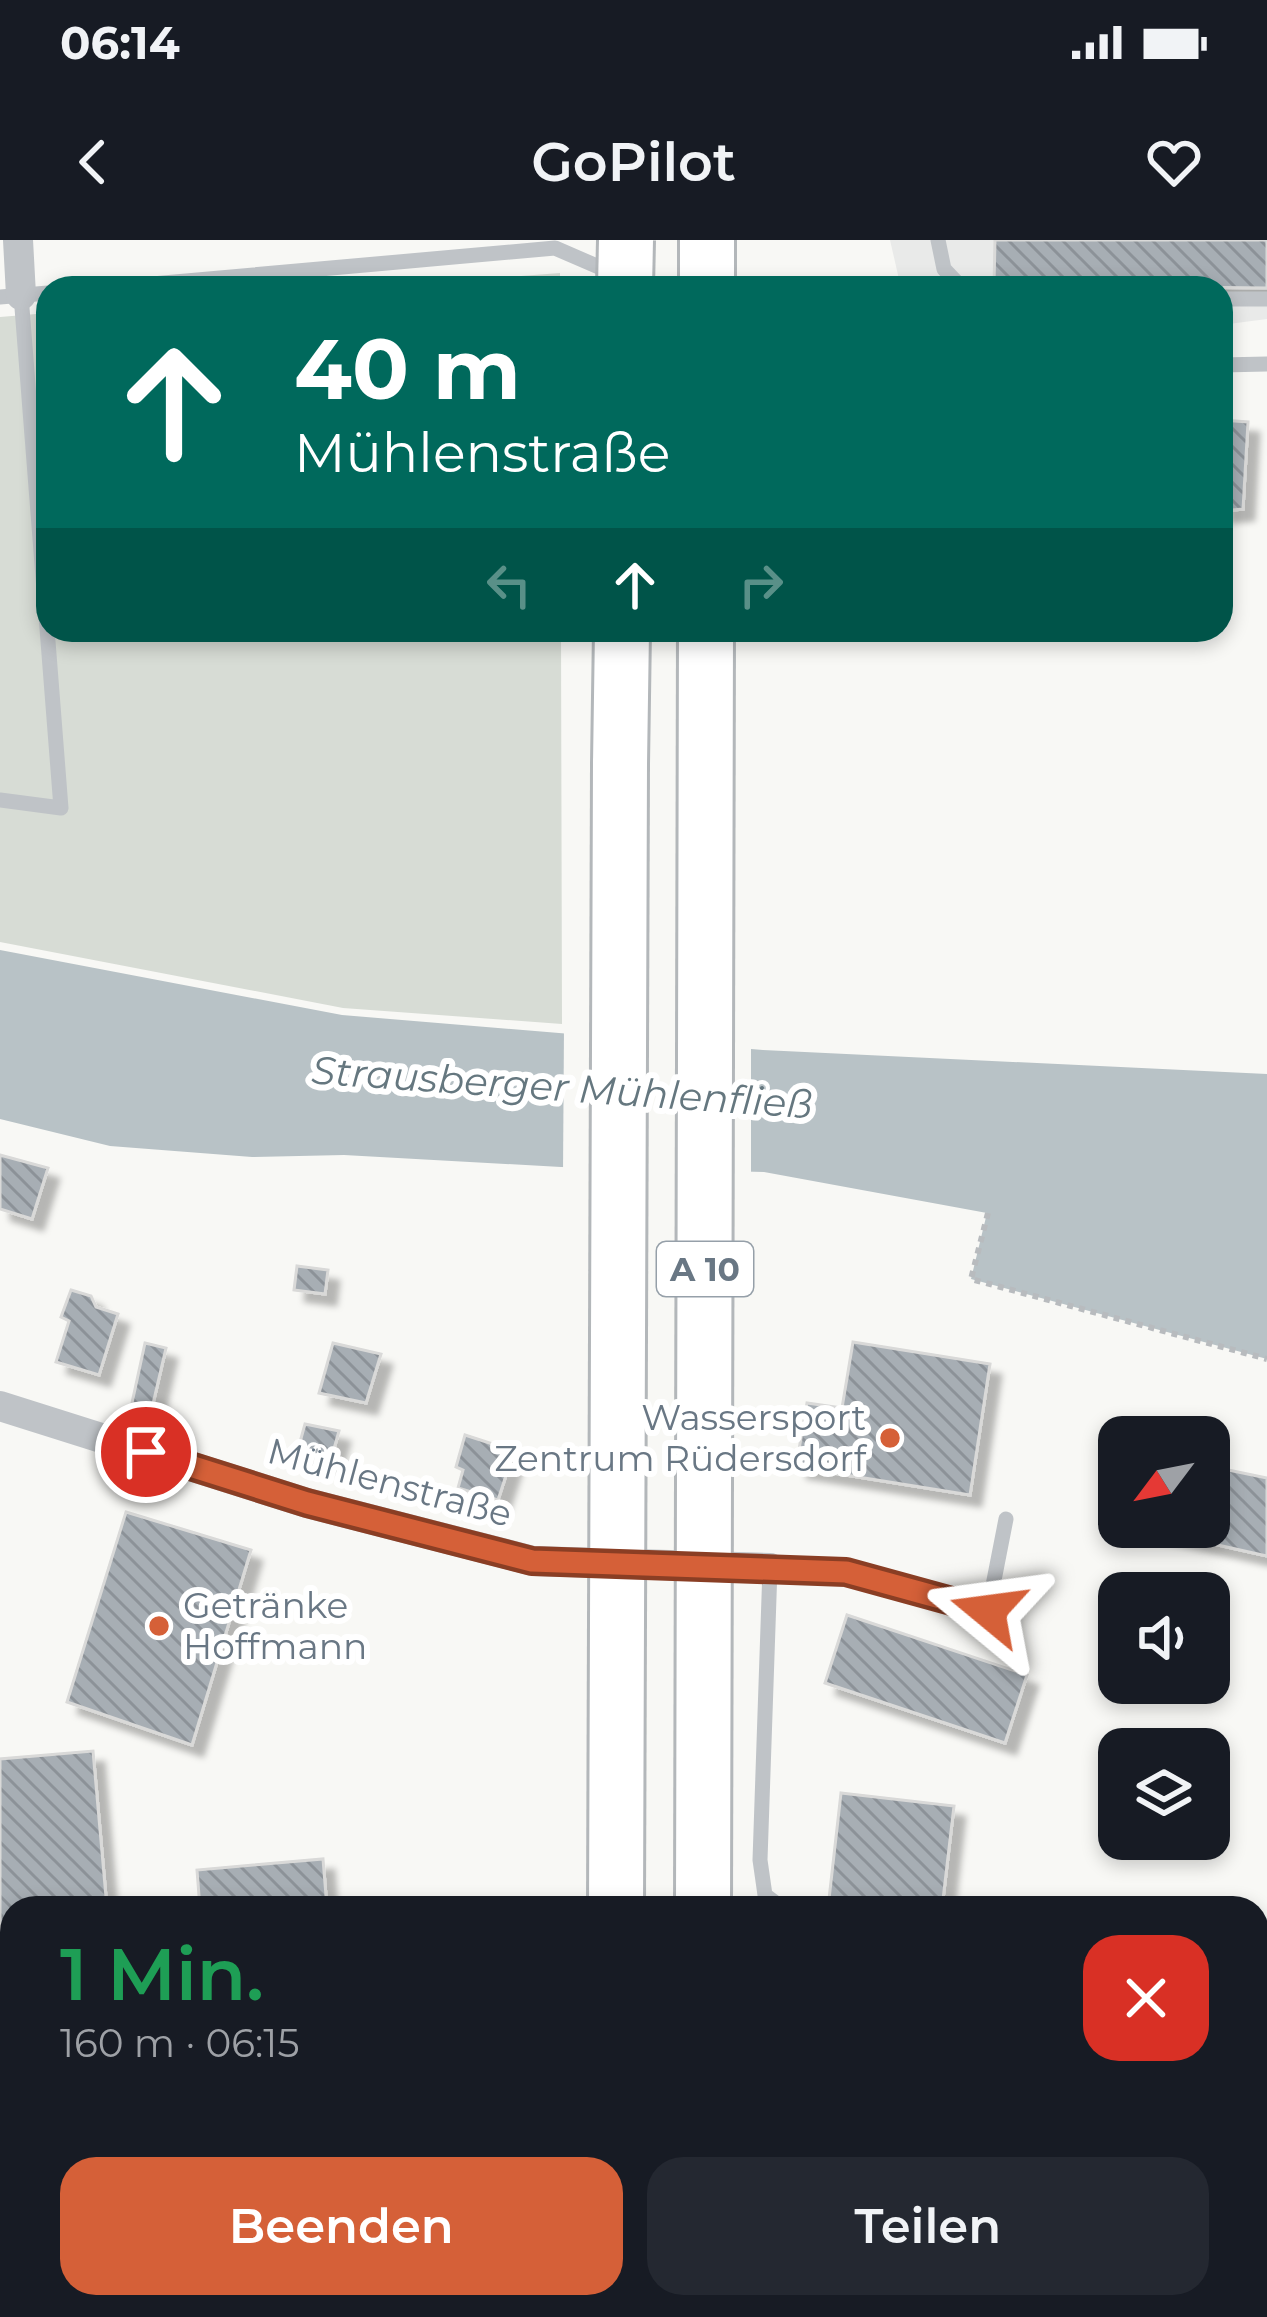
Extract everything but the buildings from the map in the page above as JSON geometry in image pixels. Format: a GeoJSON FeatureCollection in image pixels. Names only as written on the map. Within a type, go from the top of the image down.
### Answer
{"type":"FeatureCollection","features":[{"type":"Feature","properties":{"kind":"highway"},"geometry":{"type":"LineString","coordinates":[[625,276],[626,240]]}},
{"type":"Feature","properties":{"kind":"highway"},"geometry":{"type":"LineString","coordinates":[[707,240],[707,276]]}},
{"type":"Feature","properties":{"kind":"highway","name":"A 10"},"geometry":{"type":"LineString","coordinates":[[616,1896],[622,642]]}},
{"type":"Feature","properties":{"kind":"highway","name":"A 10"},"geometry":{"type":"LineString","coordinates":[[703,1896],[706,642]]}},
{"type":"Feature","properties":{"kind":"street"},"geometry":{"type":"LineString","coordinates":[[18,240],[23,295]]}},
{"type":"Feature","properties":{"kind":"street","name":"Mühlenstraße"},"geometry":{"type":"LineString","coordinates":[[0,1406],[307,1503],[532,1561],[770,1568]]}},
{"type":"Feature","properties":{"kind":"lane"},"geometry":{"type":"LineString","coordinates":[[938,240],[944,269],[951,276]]}},
{"type":"Feature","properties":{"kind":"lane"},"geometry":{"type":"LineString","coordinates":[[241,276],[555,248],[620,276]]}},
{"type":"Feature","properties":{"kind":"lane"},"geometry":{"type":"LineString","coordinates":[[23,295],[36,470]]}},
{"type":"Feature","properties":{"kind":"lane"},"geometry":{"type":"LineString","coordinates":[[1233,299],[1267,298]]}},
{"type":"Feature","properties":{"kind":"lane"},"geometry":{"type":"LineString","coordinates":[[1233,365],[1267,364]]}},
{"type":"Feature","properties":{"kind":"lane"},"geometry":{"type":"LineString","coordinates":[[0,800],[61,808],[49,642]]}},
{"type":"Feature","properties":{"kind":"lane"},"geometry":{"type":"LineString","coordinates":[[766,1896],[760,1860],[770,1568],[846,1572],[988,1611],[1006,1519]]}},
{"type":"Feature","properties":{"kind":"path"},"geometry":{"type":"LineString","coordinates":[[988,1213],[971,1279],[1267,1359]]}},
{"type":"Feature","properties":{"kind":"shaded area"},"geometry":{"type":"Polygon","coordinates":[[[890,240],[1267,240],[1267,319],[1233,323],[1233,276],[898,276],[890,240]]]}},
{"type":"Feature","properties":{"kind":"green space"},"geometry":{"type":"Polygon","coordinates":[[[36,314],[36,642],[561,642],[562,1024],[343,1008],[0,942],[0,317],[36,314]]]}},
{"type":"Feature","properties":{"kind":"water","name":"Strausberger Mühlenfließ"},"geometry":{"type":"Polygon","coordinates":[[[0,950],[342,1015],[763,1050],[1267,1074],[1267,1359],[971,1279],[987,1213],[764,1172],[344,1155],[252,1157],[110,1146],[0,1119],[0,950]]]}},
{"type":"Feature","properties":{"kind":"pier"},"geometry":{"type":"Polygon","coordinates":[[[564,1027],[751,1043],[751,1178],[563,1173],[564,1027]]]}},
{"type":"Feature","properties":{"kind":"place","name":"Wassersport Zentrum Rüdersdorf"},"geometry":{"type":"Point","coordinates":[890,1438]}},
{"type":"Feature","properties":{"kind":"place","name":"Getränke Hoffmann"},"geometry":{"type":"Point","coordinates":[159,1626]}},
{"type":"Feature","properties":{"kind":"route"},"geometry":{"type":"LineString","coordinates":[[146,1452],[307,1503],[532,1561],[846,1572],[988,1611]]}}]}
